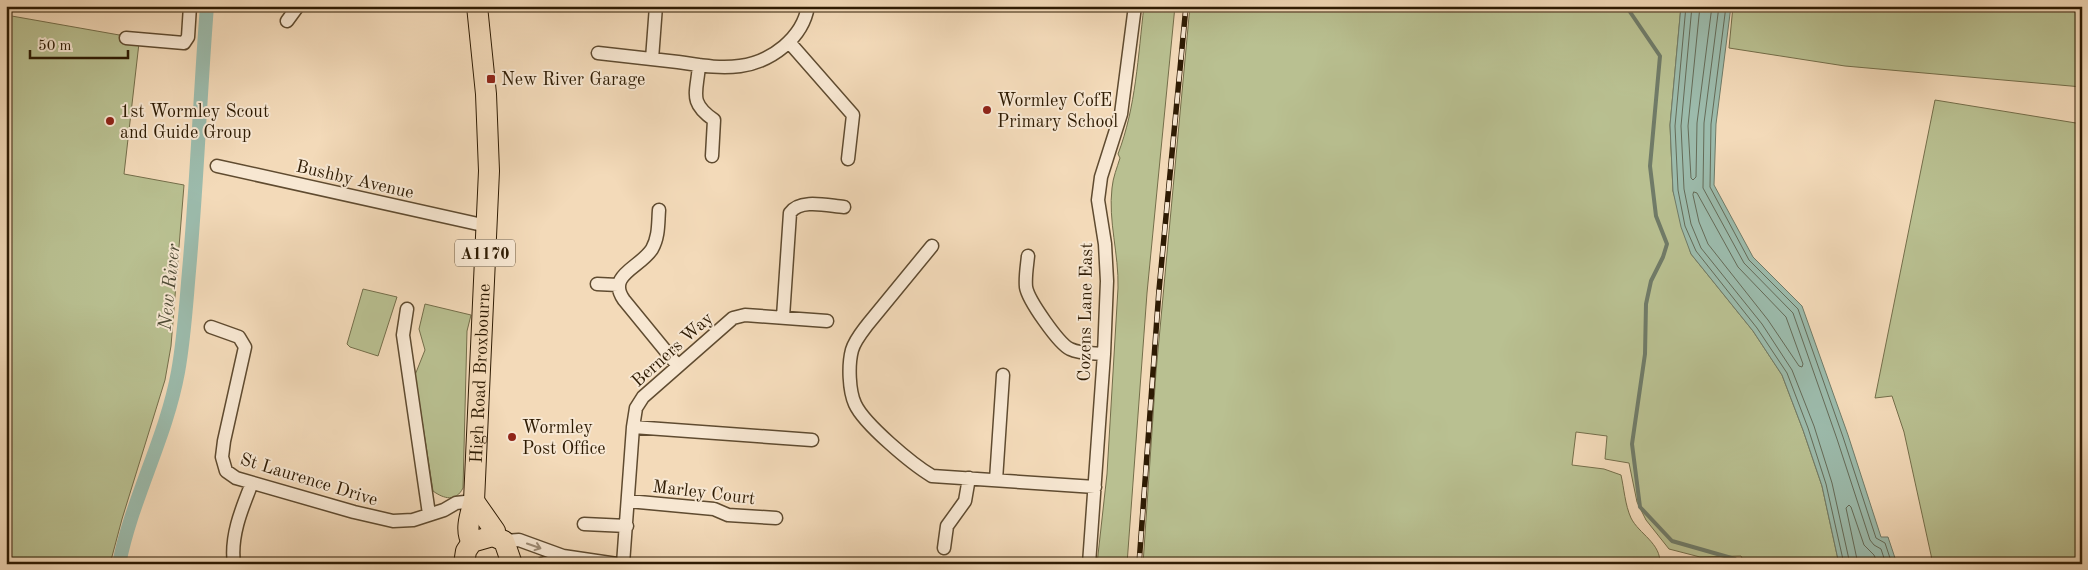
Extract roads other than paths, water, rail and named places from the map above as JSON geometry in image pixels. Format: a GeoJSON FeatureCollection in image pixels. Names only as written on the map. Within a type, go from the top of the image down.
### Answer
{"type":"FeatureCollection","features":[{"type":"Feature","properties":{"kind":"main road","name":"High Road Broxbourne"},"geometry":{"type":"LineString","coordinates":[[472,542],[469,539],[469,521],[474,501],[489,171],[486,94],[477,6]]}},
{"type":"Feature","properties":{"kind":"main road"},"geometry":{"type":"LineString","coordinates":[[474,501],[495,531],[512,564]]}},
{"type":"Feature","properties":{"kind":"main road"},"geometry":{"type":"LineString","coordinates":[[464,564],[466,551],[472,542],[499,539]]}},
{"type":"Feature","properties":{"kind":"street"},"geometry":{"type":"LineString","coordinates":[[126,38],[184,43],[188,37],[190,6]]}},
{"type":"Feature","properties":{"kind":"street"},"geometry":{"type":"LineString","coordinates":[[287,21],[298,6]]}},
{"type":"Feature","properties":{"kind":"street"},"geometry":{"type":"LineString","coordinates":[[652,59],[656,6]]}},
{"type":"Feature","properties":{"kind":"street"},"geometry":{"type":"LineString","coordinates":[[598,53],[720,67],[741,66],[758,62],[789,42],[800,28],[808,6]]}},
{"type":"Feature","properties":{"kind":"street","name":"Cozens Lane East"},"geometry":{"type":"LineString","coordinates":[[1089,564],[1104,354],[1107,281],[1106,244],[1098,200],[1101,177],[1121,114],[1135,6]]}},
{"type":"Feature","properties":{"kind":"street"},"geometry":{"type":"LineString","coordinates":[[789,42],[852,115],[848,159]]}},
{"type":"Feature","properties":{"kind":"street"},"geometry":{"type":"LineString","coordinates":[[699,65],[696,102],[702,112],[714,120],[712,156]]}},
{"type":"Feature","properties":{"kind":"street","name":"Bushby Avenue"},"geometry":{"type":"LineString","coordinates":[[217,166],[487,226]]}},
{"type":"Feature","properties":{"kind":"street"},"geometry":{"type":"LineString","coordinates":[[783,317],[790,213],[794,208],[803,205],[844,207]]}},
{"type":"Feature","properties":{"kind":"street"},"geometry":{"type":"LineString","coordinates":[[659,210],[658,229],[652,249],[622,277],[618,290],[678,366]]}},
{"type":"Feature","properties":{"kind":"street"},"geometry":{"type":"LineString","coordinates":[[932,246],[859,336],[852,351],[851,387],[854,403],[863,417],[916,466],[932,476],[1094,487]]}},
{"type":"Feature","properties":{"kind":"street"},"geometry":{"type":"LineString","coordinates":[[1028,256],[1026,281],[1028,293],[1035,307],[1060,342],[1076,352],[1104,354]]}},
{"type":"Feature","properties":{"kind":"street"},"geometry":{"type":"LineString","coordinates":[[597,284],[618,285]]}},
{"type":"Feature","properties":{"kind":"street"},"geometry":{"type":"LineString","coordinates":[[407,309],[403,334],[429,514]]}},
{"type":"Feature","properties":{"kind":"street","name":"Berners Way"},"geometry":{"type":"LineString","coordinates":[[623,564],[633,427],[638,403],[733,318],[745,315],[827,321]]}},
{"type":"Feature","properties":{"kind":"street","name":"St Laurence Drive"},"geometry":{"type":"LineString","coordinates":[[211,327],[239,337],[245,347],[222,456],[226,472],[236,478],[252,483],[354,512],[394,521],[413,520],[444,510],[456,502],[474,501]]}},
{"type":"Feature","properties":{"kind":"street"},"geometry":{"type":"LineString","coordinates":[[996,480],[1003,375]]}},
{"type":"Feature","properties":{"kind":"street"},"geometry":{"type":"LineString","coordinates":[[633,427],[812,440]]}},
{"type":"Feature","properties":{"kind":"street"},"geometry":{"type":"LineString","coordinates":[[944,548],[947,526],[965,500],[969,478]]}},
{"type":"Feature","properties":{"kind":"street"},"geometry":{"type":"LineString","coordinates":[[234,564],[234,547],[238,522],[252,483]]}},
{"type":"Feature","properties":{"kind":"street","name":"Marley Court"},"geometry":{"type":"LineString","coordinates":[[628,501],[714,509],[728,515],[776,518]]}},
{"type":"Feature","properties":{"kind":"street"},"geometry":{"type":"LineString","coordinates":[[444,510],[469,521]]}},
{"type":"Feature","properties":{"kind":"street"},"geometry":{"type":"LineString","coordinates":[[584,524],[627,526]]}},
{"type":"Feature","properties":{"kind":"street"},"geometry":{"type":"LineString","coordinates":[[499,539],[519,540],[563,556],[617,564]]}},
{"type":"Feature","properties":{"kind":"street"},"geometry":{"type":"LineString","coordinates":[[542,564],[563,556]]}},
{"type":"Feature","properties":{"kind":"water"},"geometry":{"type":"Polygon","coordinates":[[[1681,6],[1731,6],[1716,124],[1714,185],[1753,257],[1802,306],[1848,435],[1881,537],[1888,537],[1897,564],[1839,564],[1822,486],[1782,375],[1753,331],[1691,254],[1681,227],[1673,191],[1670,125],[1681,6]]]}},
{"type":"Feature","properties":{"kind":"waterway","name":"New River"},"geometry":{"type":"LineString","coordinates":[[119,564],[132,515],[166,421],[180,360],[192,238],[207,6]]}},
{"type":"Feature","properties":{"kind":"waterway"},"geometry":{"type":"LineString","coordinates":[[1626,6],[1660,56],[1650,166],[1656,216],[1667,244],[1651,281],[1646,304],[1645,354],[1632,444],[1640,507],[1672,541],[1735,559],[1737,564]]}},
{"type":"Feature","properties":{"kind":"railway"},"geometry":{"type":"LineString","coordinates":[[1139,564],[1159,290],[1186,6]]}},
{"type":"Feature","properties":{"kind":"place","name":"New River Garage"},"geometry":{"type":"Point","coordinates":[491,79]}},
{"type":"Feature","properties":{"kind":"place","name":"Wormley CofE Primary School"},"geometry":{"type":"Point","coordinates":[987,110]}},
{"type":"Feature","properties":{"kind":"place","name":"1st Wormley Scout and Guide Group"},"geometry":{"type":"Point","coordinates":[110,121]}},
{"type":"Feature","properties":{"kind":"place","name":"Wormley Post Office"},"geometry":{"type":"Point","coordinates":[512,437]}}]}
